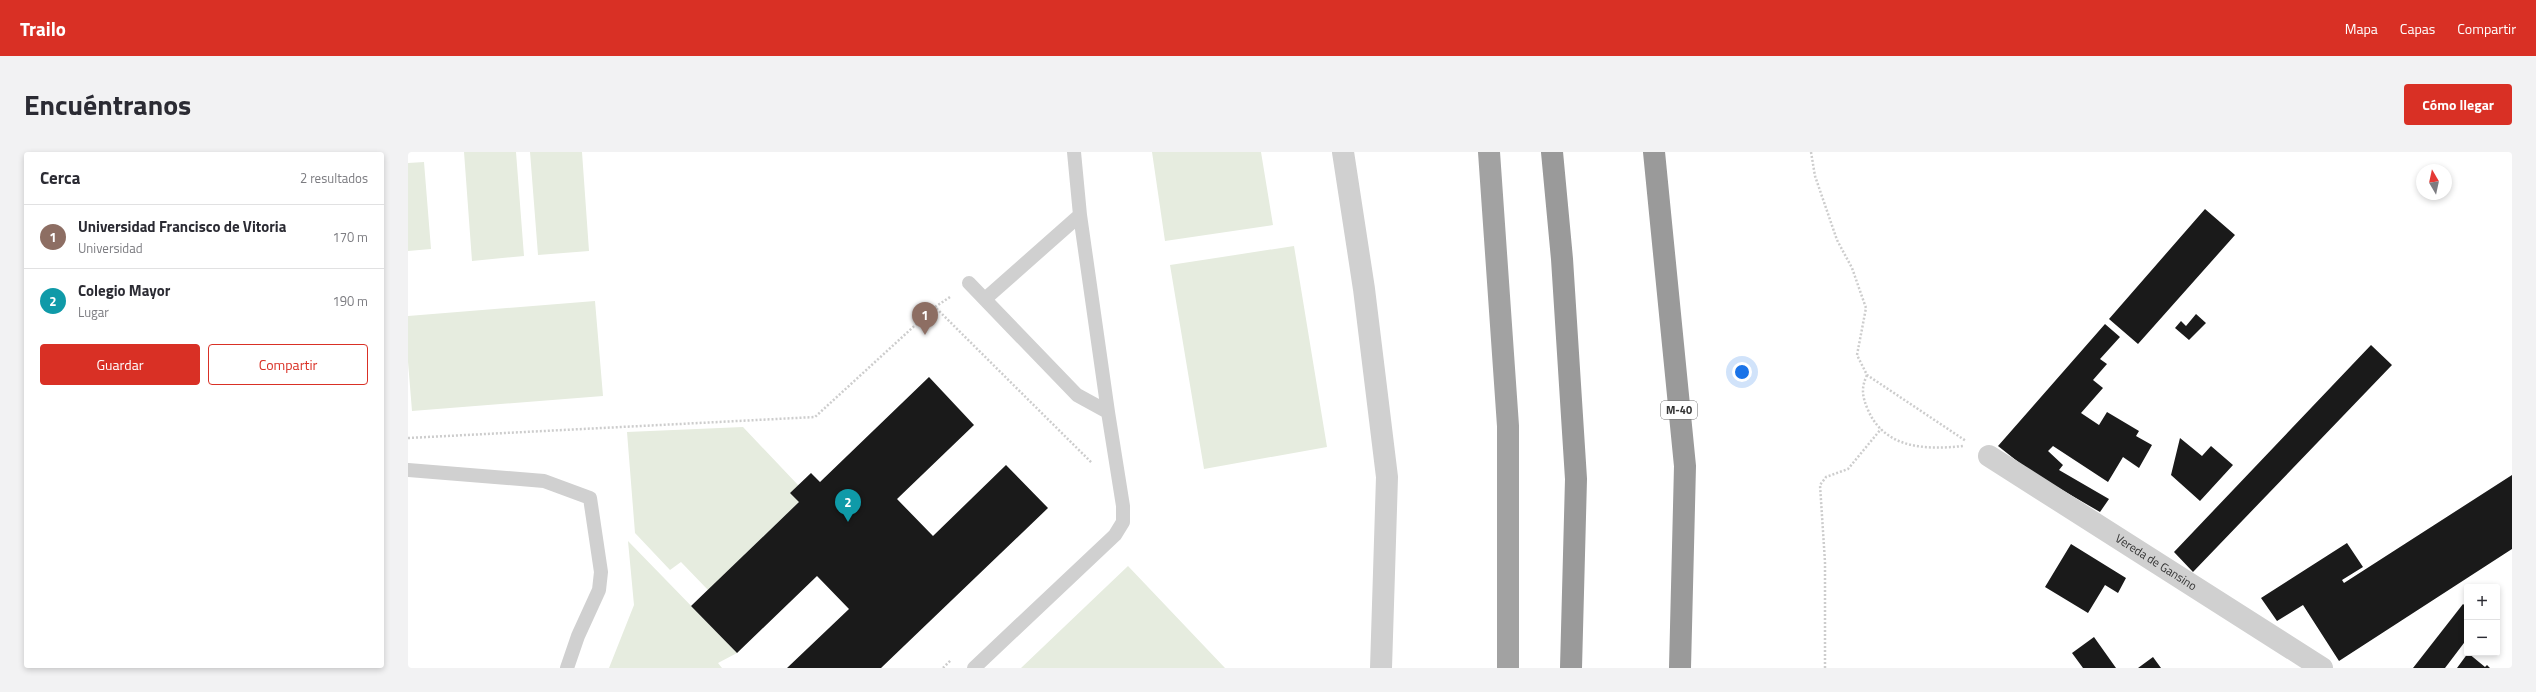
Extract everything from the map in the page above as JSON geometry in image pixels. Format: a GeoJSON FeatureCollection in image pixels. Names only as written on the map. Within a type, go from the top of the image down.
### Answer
{"type":"FeatureCollection","features":[{"type":"Feature","properties":{"kind":"highway"},"geometry":{"type":"LineString","coordinates":[[1489,152],[1508,426],[1508,668]]}},
{"type":"Feature","properties":{"kind":"highway"},"geometry":{"type":"LineString","coordinates":[[1552,152],[1562,259],[1576,480],[1571,668]]}},
{"type":"Feature","properties":{"kind":"highway","name":"M-40"},"geometry":{"type":"LineString","coordinates":[[1654,152],[1685,466],[1680,668]]}},
{"type":"Feature","properties":{"kind":"street"},"geometry":{"type":"LineString","coordinates":[[1343,152],[1364,289],[1387,477],[1381,668]]}},
{"type":"Feature","properties":{"kind":"street","name":"Vereda de Gansino"},"geometry":{"type":"LineString","coordinates":[[1989,456],[2322,668]]}},
{"type":"Feature","properties":{"kind":"lane"},"geometry":{"type":"LineString","coordinates":[[974,668],[1116,535],[1123,522],[1123,506],[1080,215],[1074,152]]}},
{"type":"Feature","properties":{"kind":"lane"},"geometry":{"type":"LineString","coordinates":[[985,299],[1080,215]]}},
{"type":"Feature","properties":{"kind":"lane"},"geometry":{"type":"LineString","coordinates":[[969,283],[1077,395],[1108,412]]}},
{"type":"Feature","properties":{"kind":"lane"},"geometry":{"type":"LineString","coordinates":[[408,470],[544,481],[590,498],[601,572],[599,590],[578,636],[567,668]]}},
{"type":"Feature","properties":{"kind":"path"},"geometry":{"type":"LineString","coordinates":[[1811,152],[1815,176],[1837,240],[1852,268],[1866,308],[1857,355],[1866,375],[1971,445],[1933,449],[1897,441],[1881,429],[1871,417],[1862,397],[1862,386],[1866,375]]}},
{"type":"Feature","properties":{"kind":"path"},"geometry":{"type":"LineString","coordinates":[[408,438],[815,417],[935,307],[969,283]]}},
{"type":"Feature","properties":{"kind":"path"},"geometry":{"type":"LineString","coordinates":[[935,307],[1093,465]]}},
{"type":"Feature","properties":{"kind":"path"},"geometry":{"type":"LineString","coordinates":[[1825,668],[1825,562],[1820,485],[1826,477],[1848,469],[1881,429]]}},
{"type":"Feature","properties":{"kind":"path"},"geometry":{"type":"LineString","coordinates":[[942,668],[954,657]]}},
{"type":"Feature","properties":{"kind":"shaded area"},"geometry":{"type":"Polygon","coordinates":[[[464,152],[516,152],[524,256],[472,261],[464,152]]]}},
{"type":"Feature","properties":{"kind":"shaded area"},"geometry":{"type":"Polygon","coordinates":[[[530,152],[582,152],[589,251],[538,255],[530,152]]]}},
{"type":"Feature","properties":{"kind":"shaded area"},"geometry":{"type":"Polygon","coordinates":[[[1152,152],[1261,152],[1273,225],[1165,241],[1152,152]]]}},
{"type":"Feature","properties":{"kind":"shaded area"},"geometry":{"type":"Polygon","coordinates":[[[424,162],[431,249],[408,251],[408,163],[424,162]]]}},
{"type":"Feature","properties":{"kind":"shaded area"},"geometry":{"type":"Polygon","coordinates":[[[1294,246],[1327,447],[1204,469],[1170,265],[1294,246]]]}},
{"type":"Feature","properties":{"kind":"shaded area"},"geometry":{"type":"Polygon","coordinates":[[[595,301],[603,396],[412,411],[408,362],[408,316],[595,301]]]}},
{"type":"Feature","properties":{"kind":"shaded area"},"geometry":{"type":"Polygon","coordinates":[[[743,427],[798,485],[799,502],[708,590],[681,562],[670,570],[635,533],[627,432],[743,427]]]}},
{"type":"Feature","properties":{"kind":"shaded area"},"geometry":{"type":"Polygon","coordinates":[[[628,541],[737,653],[718,663],[722,668],[609,668],[634,605],[628,541]]]}},
{"type":"Feature","properties":{"kind":"shaded area"},"geometry":{"type":"Polygon","coordinates":[[[1128,566],[1225,668],[1021,668],[1128,566]]]}},
{"type":"Feature","properties":{"kind":"building"},"geometry":{"type":"Polygon","coordinates":[[[2205,209],[2235,235],[2138,344],[2109,319],[2205,209]]]}},
{"type":"Feature","properties":{"kind":"building"},"geometry":{"type":"Polygon","coordinates":[[[2196,314],[2206,323],[2189,340],[2175,328],[2181,321],[2186,326],[2196,314]]]}},
{"type":"Feature","properties":{"kind":"building"},"geometry":{"type":"Polygon","coordinates":[[[2105,324],[2120,337],[2100,359],[2107,364],[2093,380],[2103,388],[2081,413],[2099,425],[2107,412],[2139,431],[2136,436],[2152,445],[2139,468],[2123,457],[2108,482],[2053,446],[2048,451],[2063,465],[2059,470],[2109,499],[2100,512],[2031,472],[1998,446],[2105,324]]]}},
{"type":"Feature","properties":{"kind":"building"},"geometry":{"type":"Polygon","coordinates":[[[2371,345],[2392,365],[2193,572],[2174,552],[2371,345]]]}},
{"type":"Feature","properties":{"kind":"building"},"geometry":{"type":"Polygon","coordinates":[[[929,377],[974,425],[897,499],[933,536],[1006,465],[1048,508],[881,668],[787,668],[849,609],[817,576],[737,653],[691,606],[799,502],[790,493],[811,473],[820,482],[929,377]]]}},
{"type":"Feature","properties":{"kind":"building"},"geometry":{"type":"Polygon","coordinates":[[[2180,438],[2202,456],[2211,446],[2233,465],[2200,501],[2171,475],[2180,438]]]}},
{"type":"Feature","properties":{"kind":"building"},"geometry":{"type":"Polygon","coordinates":[[[2512,475],[2512,549],[2339,661],[2303,605],[2277,621],[2261,598],[2347,543],[2363,567],[2342,580],[2344,583],[2512,475]]]}},
{"type":"Feature","properties":{"kind":"building"},"geometry":{"type":"Polygon","coordinates":[[[2071,544],[2126,578],[2118,593],[2105,585],[2088,613],[2045,587],[2071,544]]]}},
{"type":"Feature","properties":{"kind":"building"},"geometry":{"type":"Polygon","coordinates":[[[2463,604],[2464,605],[2464,643],[2445,668],[2413,668],[2463,604]]]}},
{"type":"Feature","properties":{"kind":"building"},"geometry":{"type":"Polygon","coordinates":[[[2094,637],[2116,668],[2083,668],[2072,653],[2094,637]]]}},
{"type":"Feature","properties":{"kind":"building"},"geometry":{"type":"Polygon","coordinates":[[[2466,656],[2472,656],[2485,667],[2487,665],[2490,668],[2457,668],[2466,656]]]}},
{"type":"Feature","properties":{"kind":"building"},"geometry":{"type":"Polygon","coordinates":[[[2153,657],[2161,668],[2138,668],[2153,657]]]}},
{"type":"Feature","properties":{"kind":"place","name":"Universidad Francisco de Vitoria"},"geometry":{"type":"Point","coordinates":[925,335]}},
{"type":"Feature","properties":{"kind":"place","name":"Colegio Mayor"},"geometry":{"type":"Point","coordinates":[848,522]}}]}
